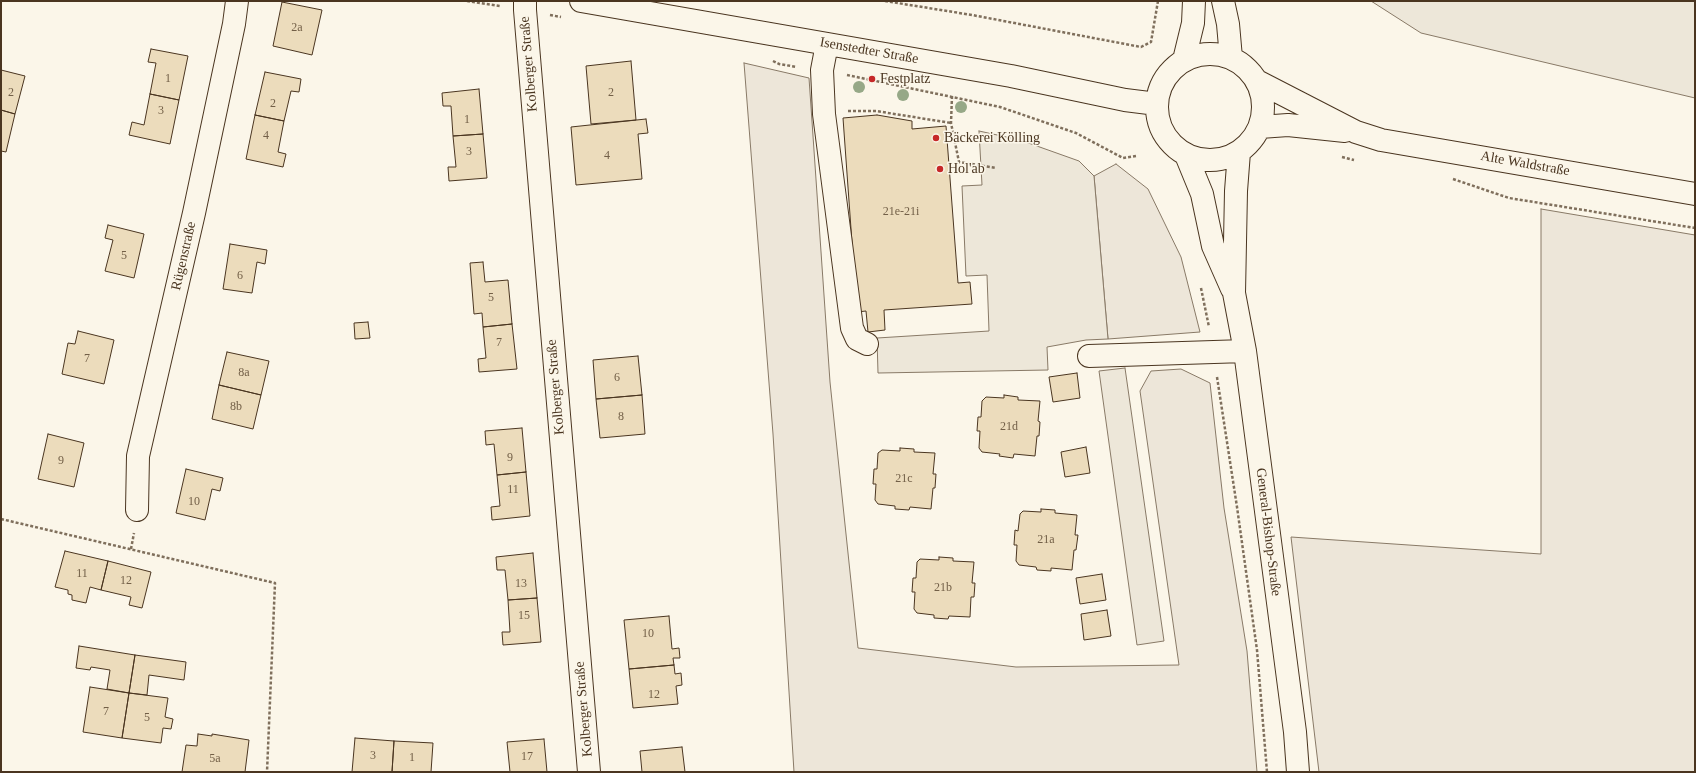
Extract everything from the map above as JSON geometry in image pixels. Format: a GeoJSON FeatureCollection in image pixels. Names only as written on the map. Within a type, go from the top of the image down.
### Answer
{"type":"FeatureCollection","features":[{"type":"Feature","properties":{"kind":"street","name":"Rügenstraße"},"geometry":{"type":"LineString","coordinates":[[137,510],[138,456],[194,213],[234,24],[237,1]]}},
{"type":"Feature","properties":{"kind":"street","name":"Kolberger Straße"},"geometry":{"type":"LineString","coordinates":[[525,1],[525,18],[589,772]]}},
{"type":"Feature","properties":{"kind":"street","name":"Isenstedter Straße"},"geometry":{"type":"LineString","coordinates":[[581,1],[1011,76],[1125,100],[1156,104]]}},
{"type":"Feature","properties":{"kind":"street"},"geometry":{"type":"LineString","coordinates":[[1184,60],[1193,23],[1194,1]]}},
{"type":"Feature","properties":{"kind":"street"},"geometry":{"type":"LineString","coordinates":[[1223,1],[1228,24],[1231,58]]}},
{"type":"Feature","properties":{"kind":"street"},"geometry":{"type":"LineString","coordinates":[[827,44],[822,70],[824,114],[852,328],[857,339],[867,344]]}},
{"type":"Feature","properties":{"kind":"street"},"geometry":{"type":"LineString","coordinates":[[1215,54],[1231,58],[1245,67],[1257,81],[1262,94],[1263,109],[1260,127],[1255,137],[1239,152],[1227,158],[1213,161],[1199,160],[1186,155],[1173,146],[1164,134],[1158,120],[1156,104],[1159,91],[1165,78],[1184,60],[1200,55],[1215,54]]}},
{"type":"Feature","properties":{"kind":"street","name":"Alte Waldstraße"},"geometry":{"type":"LineString","coordinates":[[1257,81],[1356,132],[1381,140],[1695,194]]}},
{"type":"Feature","properties":{"kind":"street","name":"Alte Waldstraße"},"geometry":{"type":"LineString","coordinates":[[1260,127],[1288,126],[1356,132]]}},
{"type":"Feature","properties":{"kind":"street","name":"General-Bishop-Straße"},"geometry":{"type":"LineString","coordinates":[[1239,152],[1236,191],[1234,293],[1245,351],[1298,772]]}},
{"type":"Feature","properties":{"kind":"street","name":"General-Bishop-Straße"},"geometry":{"type":"LineString","coordinates":[[1186,155],[1202,194],[1213,246],[1234,293]]}},
{"type":"Feature","properties":{"kind":"street"},"geometry":{"type":"LineString","coordinates":[[1089,356],[1245,351]]}},
{"type":"Feature","properties":{"kind":"path"},"geometry":{"type":"LineString","coordinates":[[885,1],[1141,47],[1151,42],[1158,1]]}},
{"type":"Feature","properties":{"kind":"path"},"geometry":{"type":"LineString","coordinates":[[952,96],[951,124],[958,162],[996,168]]}},
{"type":"Feature","properties":{"kind":"path"},"geometry":{"type":"LineString","coordinates":[[824,114],[852,111],[876,111],[951,124]]}},
{"type":"Feature","properties":{"kind":"path"},"geometry":{"type":"LineString","coordinates":[[1335,156],[1358,160]]}},
{"type":"Feature","properties":{"kind":"path"},"geometry":{"type":"LineString","coordinates":[[1448,178],[1510,198],[1695,228]]}},
{"type":"Feature","properties":{"kind":"path"},"geometry":{"type":"LineString","coordinates":[[1201,288],[1238,507],[1257,650],[1267,772]]}},
{"type":"Feature","properties":{"kind":"path"},"geometry":{"type":"LineString","coordinates":[[1,519],[275,583],[267,772]]}},
{"type":"Feature","properties":{"kind":"shaded area"},"geometry":{"type":"Polygon","coordinates":[[[1371,1],[1695,1],[1695,98],[1421,33],[1371,1]]]}},
{"type":"Feature","properties":{"kind":"shaded area"},"geometry":{"type":"Polygon","coordinates":[[[744,63],[809,78],[830,382],[858,648],[1016,667],[1179,665],[1140,391],[1151,371],[1181,369],[1210,383],[1224,508],[1247,651],[1257,772],[794,772],[773,434],[744,63]]]}},
{"type":"Feature","properties":{"kind":"shaded area"},"geometry":{"type":"Polygon","coordinates":[[[979,131],[1020,140],[1079,161],[1094,176],[1108,339],[1086,340],[1047,347],[1048,370],[878,373],[877,338],[989,331],[987,275],[966,276],[962,186],[982,185],[979,131]]]}},
{"type":"Feature","properties":{"kind":"shaded area"},"geometry":{"type":"Polygon","coordinates":[[[1116,164],[1148,189],[1181,257],[1200,332],[1108,339],[1094,176],[1116,164]]]}},
{"type":"Feature","properties":{"kind":"shaded area"},"geometry":{"type":"Polygon","coordinates":[[[1541,209],[1695,235],[1695,772],[1319,772],[1291,537],[1541,554],[1541,209]]]}},
{"type":"Feature","properties":{"kind":"shaded area"},"geometry":{"type":"Polygon","coordinates":[[[1125,368],[1164,641],[1137,645],[1099,371],[1125,368]]]}},
{"type":"Feature","properties":{"kind":"building"},"geometry":{"type":"Polygon","coordinates":[[[282,2],[322,10],[312,55],[273,46],[282,2]]]}},
{"type":"Feature","properties":{"kind":"building"},"geometry":{"type":"Polygon","coordinates":[[[151,49],[188,56],[179,100],[150,94],[156,63],[148,62],[151,49]]]}},
{"type":"Feature","properties":{"kind":"building"},"geometry":{"type":"Polygon","coordinates":[[[631,61],[636,120],[591,124],[586,66],[631,61]]]}},
{"type":"Feature","properties":{"kind":"building"},"geometry":{"type":"Polygon","coordinates":[[[1,70],[25,76],[15,114],[1,110],[1,70]]]}},
{"type":"Feature","properties":{"kind":"building"},"geometry":{"type":"Polygon","coordinates":[[[265,72],[301,79],[299,92],[291,91],[284,121],[255,115],[265,72]]]}},
{"type":"Feature","properties":{"kind":"building"},"geometry":{"type":"Polygon","coordinates":[[[479,89],[483,134],[453,136],[451,106],[443,106],[442,93],[479,89]]]}},
{"type":"Feature","properties":{"kind":"building"},"geometry":{"type":"Polygon","coordinates":[[[150,94],[179,100],[170,144],[129,135],[132,122],[144,125],[150,94]]]}},
{"type":"Feature","properties":{"kind":"building"},"geometry":{"type":"Polygon","coordinates":[[[1,110],[15,114],[6,152],[1,151],[1,110]]]}},
{"type":"Feature","properties":{"kind":"building"},"geometry":{"type":"Polygon","coordinates":[[[255,115],[284,121],[278,152],[286,154],[283,167],[246,159],[255,115]]]}},
{"type":"Feature","properties":{"kind":"building"},"geometry":{"type":"Polygon","coordinates":[[[877,115],[912,121],[912,129],[946,126],[958,283],[970,282],[972,304],[884,310],[885,330],[868,332],[866,311],[857,312],[843,118],[877,115]]]}},
{"type":"Feature","properties":{"kind":"building"},"geometry":{"type":"Polygon","coordinates":[[[646,119],[648,133],[638,134],[642,179],[576,185],[571,127],[646,119]]]}},
{"type":"Feature","properties":{"kind":"building"},"geometry":{"type":"Polygon","coordinates":[[[483,134],[487,178],[449,181],[448,167],[456,167],[453,136],[483,134]]]}},
{"type":"Feature","properties":{"kind":"building"},"geometry":{"type":"Polygon","coordinates":[[[108,225],[144,234],[134,278],[105,271],[113,240],[105,238],[108,225]]]}},
{"type":"Feature","properties":{"kind":"building"},"geometry":{"type":"Polygon","coordinates":[[[230,244],[267,250],[265,264],[257,262],[252,293],[223,289],[230,244]]]}},
{"type":"Feature","properties":{"kind":"building"},"geometry":{"type":"Polygon","coordinates":[[[483,262],[485,282],[508,280],[512,324],[483,327],[482,313],[474,314],[470,263],[483,262]]]}},
{"type":"Feature","properties":{"kind":"building"},"geometry":{"type":"Polygon","coordinates":[[[368,322],[370,338],[355,339],[354,323],[368,322]]]}},
{"type":"Feature","properties":{"kind":"building"},"geometry":{"type":"Polygon","coordinates":[[[512,324],[517,369],[479,372],[478,359],[486,358],[483,327],[512,324]]]}},
{"type":"Feature","properties":{"kind":"building"},"geometry":{"type":"Polygon","coordinates":[[[78,331],[114,340],[104,384],[62,374],[68,343],[75,344],[78,331]]]}},
{"type":"Feature","properties":{"kind":"building"},"geometry":{"type":"Polygon","coordinates":[[[227,352],[269,361],[261,395],[219,385],[227,352]]]}},
{"type":"Feature","properties":{"kind":"building"},"geometry":{"type":"Polygon","coordinates":[[[638,356],[642,395],[596,399],[593,360],[638,356]]]}},
{"type":"Feature","properties":{"kind":"building"},"geometry":{"type":"Polygon","coordinates":[[[1077,373],[1080,398],[1053,402],[1049,377],[1077,373]]]}},
{"type":"Feature","properties":{"kind":"building"},"geometry":{"type":"Polygon","coordinates":[[[219,385],[261,395],[253,429],[212,419],[219,385]]]}},
{"type":"Feature","properties":{"kind":"building"},"geometry":{"type":"Polygon","coordinates":[[[642,395],[645,434],[600,438],[596,399],[642,395]]]}},
{"type":"Feature","properties":{"kind":"building"},"geometry":{"type":"Polygon","coordinates":[[[1004,395],[1018,397],[1018,400],[1040,401],[1038,421],[1040,422],[1039,436],[1037,436],[1035,456],[1014,454],[1013,458],[999,456],[1000,454],[982,452],[979,448],[980,431],[977,431],[978,417],[981,417],[982,401],[986,397],[1004,398],[1004,395]]]}},
{"type":"Feature","properties":{"kind":"building"},"geometry":{"type":"Polygon","coordinates":[[[522,428],[526,472],[497,475],[494,444],[486,445],[485,431],[522,428]]]}},
{"type":"Feature","properties":{"kind":"building"},"geometry":{"type":"Polygon","coordinates":[[[48,434],[84,443],[74,487],[38,479],[48,434]]]}},
{"type":"Feature","properties":{"kind":"building"},"geometry":{"type":"Polygon","coordinates":[[[1086,447],[1090,473],[1065,477],[1061,452],[1086,447]]]}},
{"type":"Feature","properties":{"kind":"building"},"geometry":{"type":"Polygon","coordinates":[[[900,448],[914,449],[914,452],[935,453],[933,474],[936,474],[935,488],[933,488],[931,509],[910,507],[909,510],[895,509],[895,506],[878,504],[875,500],[876,484],[873,484],[874,469],[877,469],[878,453],[882,450],[900,451],[900,448]]]}},
{"type":"Feature","properties":{"kind":"building"},"geometry":{"type":"Polygon","coordinates":[[[186,469],[223,478],[220,491],[212,489],[205,520],[176,513],[186,469]]]}},
{"type":"Feature","properties":{"kind":"building"},"geometry":{"type":"Polygon","coordinates":[[[526,472],[530,516],[492,520],[491,507],[500,506],[497,475],[526,472]]]}},
{"type":"Feature","properties":{"kind":"building"},"geometry":{"type":"Polygon","coordinates":[[[1041,509],[1055,510],[1055,513],[1077,515],[1075,535],[1078,535],[1076,550],[1074,550],[1072,570],[1051,568],[1051,571],[1037,570],[1036,567],[1019,565],[1016,561],[1017,545],[1014,545],[1015,530],[1018,531],[1020,514],[1023,511],[1041,512],[1041,509]]]}},
{"type":"Feature","properties":{"kind":"building"},"geometry":{"type":"Polygon","coordinates":[[[65,551],[108,561],[101,590],[90,587],[86,603],[72,600],[72,595],[68,594],[68,590],[55,587],[65,551]]]}},
{"type":"Feature","properties":{"kind":"building"},"geometry":{"type":"Polygon","coordinates":[[[533,553],[537,598],[508,600],[505,570],[497,570],[496,557],[533,553]]]}},
{"type":"Feature","properties":{"kind":"building"},"geometry":{"type":"Polygon","coordinates":[[[939,557],[953,558],[953,561],[974,562],[972,583],[975,583],[974,597],[971,597],[970,617],[949,616],[948,619],[934,618],[934,615],[917,613],[914,609],[915,592],[912,592],[913,578],[916,578],[917,562],[920,559],[939,560],[939,557]]]}},
{"type":"Feature","properties":{"kind":"building"},"geometry":{"type":"Polygon","coordinates":[[[108,561],[151,572],[142,608],[129,605],[131,597],[101,590],[108,561]]]}},
{"type":"Feature","properties":{"kind":"building"},"geometry":{"type":"Polygon","coordinates":[[[1102,574],[1106,600],[1080,604],[1076,578],[1102,574]]]}},
{"type":"Feature","properties":{"kind":"building"},"geometry":{"type":"Polygon","coordinates":[[[537,598],[541,642],[503,645],[502,632],[510,632],[508,600],[537,598]]]}},
{"type":"Feature","properties":{"kind":"building"},"geometry":{"type":"Polygon","coordinates":[[[1107,610],[1111,636],[1084,640],[1081,614],[1107,610]]]}},
{"type":"Feature","properties":{"kind":"building"},"geometry":{"type":"Polygon","coordinates":[[[669,616],[672,649],[679,648],[680,658],[673,658],[674,665],[629,669],[624,620],[669,616]]]}},
{"type":"Feature","properties":{"kind":"building"},"geometry":{"type":"Polygon","coordinates":[[[79,646],[135,655],[129,693],[107,689],[110,670],[91,667],[90,670],[76,668],[79,646]]]}},
{"type":"Feature","properties":{"kind":"building"},"geometry":{"type":"Polygon","coordinates":[[[135,655],[186,662],[184,680],[149,675],[147,695],[129,693],[135,655]]]}},
{"type":"Feature","properties":{"kind":"building"},"geometry":{"type":"Polygon","coordinates":[[[674,665],[675,674],[681,673],[682,685],[676,686],[678,704],[633,708],[629,669],[674,665]]]}},
{"type":"Feature","properties":{"kind":"building"},"geometry":{"type":"Polygon","coordinates":[[[90,687],[129,693],[122,738],[83,732],[90,687]]]}},
{"type":"Feature","properties":{"kind":"building"},"geometry":{"type":"Polygon","coordinates":[[[129,693],[168,698],[165,717],[173,719],[171,729],[163,728],[161,743],[122,738],[129,693]]]}},
{"type":"Feature","properties":{"kind":"building"},"geometry":{"type":"Polygon","coordinates":[[[198,734],[212,736],[212,734],[249,740],[245,772],[182,772],[186,745],[197,746],[198,734]]]}},
{"type":"Feature","properties":{"kind":"building"},"geometry":{"type":"Polygon","coordinates":[[[355,738],[394,741],[392,772],[352,772],[355,738]]]}},
{"type":"Feature","properties":{"kind":"building"},"geometry":{"type":"Polygon","coordinates":[[[544,739],[547,772],[510,772],[507,742],[544,739]]]}},
{"type":"Feature","properties":{"kind":"building"},"geometry":{"type":"Polygon","coordinates":[[[394,741],[433,743],[431,772],[392,772],[394,741]]]}},
{"type":"Feature","properties":{"kind":"building"},"geometry":{"type":"Polygon","coordinates":[[[682,747],[685,772],[642,772],[640,751],[682,747]]]}},
{"type":"Feature","properties":{"kind":"place","name":"Festplatz"},"geometry":{"type":"Point","coordinates":[872,79]}},
{"type":"Feature","properties":{"kind":"place","name":"Bäckerei Kölling"},"geometry":{"type":"Point","coordinates":[936,138]}},
{"type":"Feature","properties":{"kind":"place","name":"Hol'ab"},"geometry":{"type":"Point","coordinates":[940,169]}}]}
